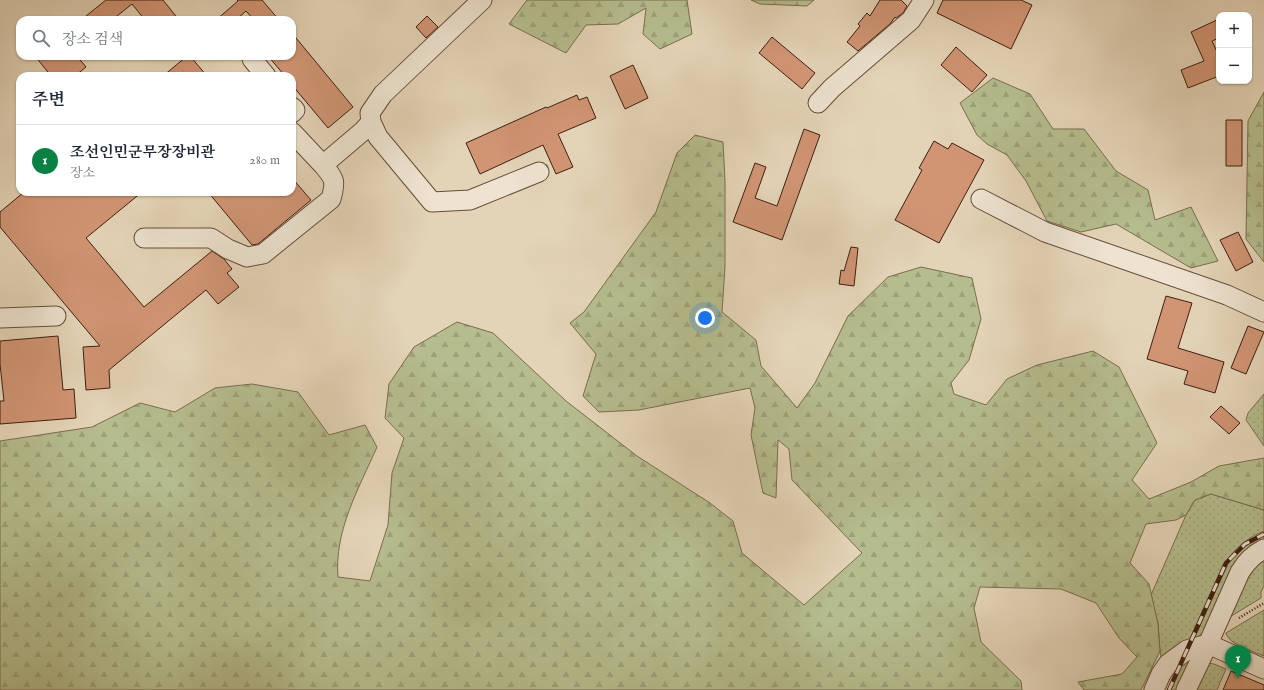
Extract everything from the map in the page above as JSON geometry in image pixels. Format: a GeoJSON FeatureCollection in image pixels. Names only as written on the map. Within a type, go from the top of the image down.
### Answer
{"type":"FeatureCollection","features":[{"type":"Feature","properties":{"kind":"street"},"geometry":{"type":"LineString","coordinates":[[482,0],[383,94],[370,113],[371,122],[378,137],[432,202],[470,200],[539,172]]}},
{"type":"Feature","properties":{"kind":"street"},"geometry":{"type":"LineString","coordinates":[[818,103],[832,88],[912,20],[924,0]]}},
{"type":"Feature","properties":{"kind":"street"},"geometry":{"type":"LineString","coordinates":[[253,60],[263,72]]}},
{"type":"Feature","properties":{"kind":"street"},"geometry":{"type":"LineString","coordinates":[[323,165],[371,122]]}},
{"type":"Feature","properties":{"kind":"street"},"geometry":{"type":"LineString","coordinates":[[144,238],[211,238],[228,249],[247,257],[263,254],[331,199],[334,186],[333,176],[296,136]]}},
{"type":"Feature","properties":{"kind":"street"},"geometry":{"type":"LineString","coordinates":[[981,199],[1045,232],[1227,295],[1264,312]]}},
{"type":"Feature","properties":{"kind":"street"},"geometry":{"type":"LineString","coordinates":[[0,318],[56,316]]}},
{"type":"Feature","properties":{"kind":"street"},"geometry":{"type":"LineString","coordinates":[[1186,690],[1240,572],[1252,556],[1264,549]]}},
{"type":"Feature","properties":{"kind":"street"},"geometry":{"type":"LineString","coordinates":[[1154,690],[1168,664],[1187,650],[1208,644],[1264,669]]}},
{"type":"Feature","properties":{"kind":"green space"},"geometry":{"type":"Polygon","coordinates":[[[527,0],[687,0],[692,34],[660,49],[643,34],[646,8],[618,24],[586,25],[566,53],[509,24],[527,0]]]}},
{"type":"Feature","properties":{"kind":"green space"},"geometry":{"type":"Polygon","coordinates":[[[751,0],[814,0],[807,6],[760,4],[751,0]]]}},
{"type":"Feature","properties":{"kind":"green space"},"geometry":{"type":"Polygon","coordinates":[[[993,78],[1030,94],[1053,129],[1084,129],[1116,171],[1148,190],[1155,220],[1191,207],[1218,261],[1191,268],[1116,224],[1081,232],[1047,221],[1026,181],[1007,155],[987,144],[977,135],[960,103],[993,78]]]}},
{"type":"Feature","properties":{"kind":"green space"},"geometry":{"type":"Polygon","coordinates":[[[1264,92],[1264,262],[1246,239],[1248,121],[1264,92]]]}},
{"type":"Feature","properties":{"kind":"green space"},"geometry":{"type":"Polygon","coordinates":[[[695,135],[723,142],[725,181],[725,267],[722,312],[756,340],[761,366],[797,408],[815,383],[848,316],[888,277],[921,267],[972,278],[981,319],[969,360],[951,383],[954,394],[986,405],[1007,379],[1037,365],[1093,351],[1119,367],[1157,443],[1132,480],[1149,499],[1191,482],[1219,466],[1264,458],[1264,510],[1211,494],[1195,500],[1186,515],[1176,520],[1146,524],[1130,563],[1149,584],[1158,624],[1160,651],[1141,690],[1084,690],[1078,682],[1122,674],[1137,657],[1119,638],[1096,603],[1061,589],[980,587],[974,608],[981,642],[1021,681],[1022,690],[0,690],[0,441],[92,427],[140,403],[175,412],[215,388],[252,384],[298,392],[329,435],[365,425],[377,447],[349,510],[340,543],[338,560],[338,577],[370,581],[388,525],[392,473],[404,438],[385,418],[389,384],[414,347],[457,322],[493,333],[566,401],[637,456],[710,503],[733,521],[742,553],[804,605],[862,553],[792,480],[789,449],[778,440],[776,498],[763,493],[751,435],[755,408],[750,388],[639,410],[599,412],[583,396],[596,354],[570,323],[584,312],[656,212],[677,153],[695,135]]]}},
{"type":"Feature","properties":{"kind":"green space"},"geometry":{"type":"Polygon","coordinates":[[[1264,394],[1264,446],[1246,420],[1248,413],[1264,394]]]}},
{"type":"Feature","properties":{"kind":"green space"},"geometry":{"type":"Polygon","coordinates":[[[1211,494],[1264,510],[1264,531],[1247,540],[1237,548],[1225,563],[1189,641],[1162,661],[1158,624],[1151,595],[1186,515],[1195,500],[1211,494]]]}},
{"type":"Feature","properties":{"kind":"green space"},"geometry":{"type":"Polygon","coordinates":[[[1264,536],[1264,543],[1203,633],[1194,639],[1228,564],[1235,555],[1253,541],[1264,536]]]}},
{"type":"Feature","properties":{"kind":"green space"},"geometry":{"type":"Polygon","coordinates":[[[1264,556],[1264,586],[1261,592],[1261,598],[1223,621],[1245,574],[1264,556]]]}},
{"type":"Feature","properties":{"kind":"green space"},"geometry":{"type":"Polygon","coordinates":[[[1264,610],[1264,656],[1231,641],[1226,633],[1264,610]]]}},
{"type":"Feature","properties":{"kind":"green space"},"geometry":{"type":"Polygon","coordinates":[[[1185,659],[1191,659],[1178,690],[1171,690],[1185,659]]]}},
{"type":"Feature","properties":{"kind":"green space"},"geometry":{"type":"Polygon","coordinates":[[[1207,663],[1226,669],[1217,690],[1192,690],[1207,663]]]}},
{"type":"Feature","properties":{"kind":"building"},"geometry":{"type":"Polygon","coordinates":[[[106,0],[163,0],[176,16],[142,16],[132,4],[117,16],[86,16],[106,0]]]}},
{"type":"Feature","properties":{"kind":"building"},"geometry":{"type":"Polygon","coordinates":[[[237,0],[262,0],[276,16],[250,16],[246,11],[240,16],[221,16],[238,1],[237,0]]]}},
{"type":"Feature","properties":{"kind":"building"},"geometry":{"type":"Polygon","coordinates":[[[880,0],[901,0],[907,6],[903,13],[896,18],[895,17],[890,24],[858,51],[847,42],[860,26],[858,24],[867,13],[870,16],[880,0]]]}},
{"type":"Feature","properties":{"kind":"building"},"geometry":{"type":"Polygon","coordinates":[[[943,0],[1021,0],[1032,5],[1011,49],[937,13],[943,0]]]}},
{"type":"Feature","properties":{"kind":"building"},"geometry":{"type":"Polygon","coordinates":[[[427,16],[438,27],[426,38],[416,27],[427,16]]]}},
{"type":"Feature","properties":{"kind":"building"},"geometry":{"type":"Polygon","coordinates":[[[1216,20],[1216,39],[1212,41],[1216,50],[1216,77],[1188,88],[1181,70],[1204,61],[1191,32],[1216,20]]]}},
{"type":"Feature","properties":{"kind":"building"},"geometry":{"type":"Polygon","coordinates":[[[772,37],[815,73],[802,89],[759,53],[772,37]]]}},
{"type":"Feature","properties":{"kind":"building"},"geometry":{"type":"Polygon","coordinates":[[[296,38],[353,107],[328,128],[296,90],[296,72],[282,72],[271,60],[296,60],[296,38]]]}},
{"type":"Feature","properties":{"kind":"building"},"geometry":{"type":"Polygon","coordinates":[[[956,47],[987,75],[972,92],[941,65],[956,47]]]}},
{"type":"Feature","properties":{"kind":"building"},"geometry":{"type":"Polygon","coordinates":[[[38,60],[80,60],[86,67],[80,72],[48,72],[38,60]]]}},
{"type":"Feature","properties":{"kind":"building"},"geometry":{"type":"Polygon","coordinates":[[[182,60],[193,60],[204,72],[168,72],[182,60]]]}},
{"type":"Feature","properties":{"kind":"building"},"geometry":{"type":"Polygon","coordinates":[[[633,65],[648,98],[625,109],[610,76],[633,65]]]}},
{"type":"Feature","properties":{"kind":"building"},"geometry":{"type":"Polygon","coordinates":[[[577,95],[579,100],[587,97],[596,118],[558,134],[573,167],[556,174],[543,145],[480,174],[466,143],[546,107],[547,108],[577,95]]]}},
{"type":"Feature","properties":{"kind":"building"},"geometry":{"type":"Polygon","coordinates":[[[1226,120],[1242,120],[1242,166],[1226,166],[1226,120]]]}},
{"type":"Feature","properties":{"kind":"building"},"geometry":{"type":"Polygon","coordinates":[[[804,129],[820,135],[782,240],[733,222],[755,163],[766,167],[755,198],[777,206],[804,129]]]}},
{"type":"Feature","properties":{"kind":"building"},"geometry":{"type":"Polygon","coordinates":[[[934,141],[948,149],[952,143],[984,160],[939,243],[895,220],[922,170],[919,168],[934,141]]]}},
{"type":"Feature","properties":{"kind":"building"},"geometry":{"type":"Polygon","coordinates":[[[296,183],[311,200],[258,244],[252,245],[211,196],[296,196],[296,183]]]}},
{"type":"Feature","properties":{"kind":"building"},"geometry":{"type":"Polygon","coordinates":[[[19,196],[137,196],[86,238],[144,307],[212,251],[224,259],[232,269],[227,273],[239,287],[218,304],[206,290],[109,370],[110,388],[86,390],[83,347],[100,346],[0,227],[0,212],[19,196]]]}},
{"type":"Feature","properties":{"kind":"building"},"geometry":{"type":"Polygon","coordinates":[[[1238,232],[1253,262],[1236,271],[1220,240],[1238,232]]]}},
{"type":"Feature","properties":{"kind":"building"},"geometry":{"type":"Polygon","coordinates":[[[851,247],[858,248],[854,286],[839,284],[841,270],[844,271],[851,247]]]}},
{"type":"Feature","properties":{"kind":"building"},"geometry":{"type":"Polygon","coordinates":[[[1166,296],[1192,303],[1178,348],[1224,362],[1215,393],[1184,384],[1188,371],[1147,359],[1166,296]]]}},
{"type":"Feature","properties":{"kind":"building"},"geometry":{"type":"Polygon","coordinates":[[[1248,326],[1264,332],[1246,374],[1231,368],[1248,326]]]}},
{"type":"Feature","properties":{"kind":"building"},"geometry":{"type":"Polygon","coordinates":[[[58,336],[63,390],[74,389],[76,418],[0,424],[0,401],[4,401],[0,364],[0,341],[58,336]]]}},
{"type":"Feature","properties":{"kind":"building"},"geometry":{"type":"Polygon","coordinates":[[[1221,406],[1240,423],[1229,434],[1210,417],[1221,406]]]}},
{"type":"Feature","properties":{"kind":"building"},"geometry":{"type":"Polygon","coordinates":[[[1231,671],[1264,685],[1264,690],[1223,690],[1231,671]]]}},
{"type":"Feature","properties":{"kind":"railway"},"geometry":{"type":"LineString","coordinates":[[1169,690],[1226,563],[1245,544],[1264,534]]}},
{"type":"Feature","properties":{"kind":"place","name":"조선인민군무장장비관"},"geometry":{"type":"Point","coordinates":[1238,678]}}]}
